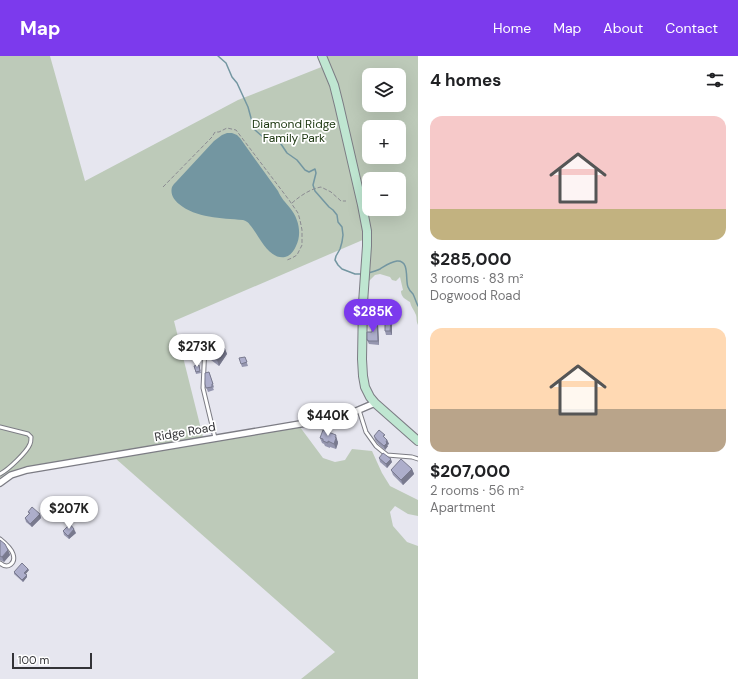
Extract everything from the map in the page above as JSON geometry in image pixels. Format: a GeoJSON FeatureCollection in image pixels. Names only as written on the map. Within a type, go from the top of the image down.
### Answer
{"type":"FeatureCollection","features":[{"type":"Feature","properties":{"kind":"street"},"geometry":{"type":"LineString","coordinates":[[322,56],[337,94],[362,204],[367,239],[363,303],[363,376],[367,391],[375,403],[418,441]]}},
{"type":"Feature","properties":{"kind":"street","name":"Ridge Road"},"geometry":{"type":"LineString","coordinates":[[0,483],[11,475],[26,470],[306,423],[359,410],[375,403]]}},
{"type":"Feature","properties":{"kind":"lane"},"geometry":{"type":"LineString","coordinates":[[205,346],[203,388],[215,438]]}},
{"type":"Feature","properties":{"kind":"lane"},"geometry":{"type":"LineString","coordinates":[[359,410],[366,432],[376,446],[387,455],[412,457],[418,459]]}},
{"type":"Feature","properties":{"kind":"lane"},"geometry":{"type":"LineString","coordinates":[[0,427],[28,434],[31,437],[31,443],[10,466],[0,474]]}},
{"type":"Feature","properties":{"kind":"lane"},"geometry":{"type":"LineString","coordinates":[[0,539],[13,553],[14,560],[10,566],[6,567],[0,563]]}},
{"type":"Feature","properties":{"kind":"path"},"geometry":{"type":"LineString","coordinates":[[163,187],[215,132],[219,132],[227,128],[236,130],[298,212],[302,230],[302,245],[297,255],[287,260]]}},
{"type":"Feature","properties":{"kind":"path"},"geometry":{"type":"LineString","coordinates":[[292,203],[299,197],[319,188],[324,188],[341,201],[346,201]]}},
{"type":"Feature","properties":{"kind":"green space","name":"Diamond Ridge Family Park"},"geometry":{"type":"Polygon","coordinates":[[[0,56],[50,56],[85,181],[238,100],[324,66],[337,106],[365,239],[174,321],[203,437],[20,468],[0,478],[0,56]]]}},
{"type":"Feature","properties":{"kind":"green space"},"geometry":{"type":"Polygon","coordinates":[[[325,56],[418,56],[418,325],[416,315],[410,302],[402,295],[401,291],[403,290],[400,277],[396,281],[392,280],[390,277],[380,274],[375,275],[368,281],[370,244],[363,216],[406,216],[406,172],[362,172],[362,211],[325,56]]]}},
{"type":"Feature","properties":{"kind":"green space"},"geometry":{"type":"Polygon","coordinates":[[[300,427],[323,458],[335,462],[345,460],[352,449],[372,451],[390,486],[418,500],[418,516],[408,514],[395,506],[390,512],[393,526],[407,542],[418,546],[418,679],[301,679],[335,652],[115,458],[300,427]]]}},
{"type":"Feature","properties":{"kind":"water"},"geometry":{"type":"Polygon","coordinates":[[[227,133],[232,133],[240,138],[296,217],[299,227],[298,241],[293,251],[285,257],[279,257],[269,251],[246,221],[201,215],[186,209],[173,197],[172,187],[174,184],[214,141],[227,133]]]}},
{"type":"Feature","properties":{"kind":"building"},"geometry":{"type":"Polygon","coordinates":[[[372,321],[377,321],[378,341],[367,340],[367,332],[372,332],[372,321]]]}},
{"type":"Feature","properties":{"kind":"building"},"geometry":{"type":"Polygon","coordinates":[[[385,321],[391,321],[390,331],[385,331],[385,321]]]}},
{"type":"Feature","properties":{"kind":"building"},"geometry":{"type":"Polygon","coordinates":[[[217,343],[225,349],[217,360],[209,355],[217,343]]]}},
{"type":"Feature","properties":{"kind":"building"},"geometry":{"type":"Polygon","coordinates":[[[245,357],[247,362],[241,364],[239,358],[245,357]]]}},
{"type":"Feature","properties":{"kind":"building"},"geometry":{"type":"Polygon","coordinates":[[[199,365],[200,371],[196,372],[194,366],[199,365]]]}},
{"type":"Feature","properties":{"kind":"building"},"geometry":{"type":"Polygon","coordinates":[[[209,372],[213,384],[212,387],[206,388],[205,373],[209,372]]]}},
{"type":"Feature","properties":{"kind":"building"},"geometry":{"type":"Polygon","coordinates":[[[323,430],[336,435],[334,444],[328,441],[328,443],[323,441],[323,439],[320,438],[323,430]]]}},
{"type":"Feature","properties":{"kind":"building"},"geometry":{"type":"Polygon","coordinates":[[[379,430],[385,435],[383,436],[387,440],[387,443],[384,446],[374,436],[379,430]]]}},
{"type":"Feature","properties":{"kind":"building"},"geometry":{"type":"Polygon","coordinates":[[[383,453],[391,459],[386,464],[379,458],[383,453]]]}},
{"type":"Feature","properties":{"kind":"building"},"geometry":{"type":"Polygon","coordinates":[[[401,459],[412,469],[401,480],[391,470],[401,459]]]}},
{"type":"Feature","properties":{"kind":"building"},"geometry":{"type":"Polygon","coordinates":[[[32,507],[40,514],[30,524],[25,518],[30,513],[28,512],[32,507]]]}},
{"type":"Feature","properties":{"kind":"building"},"geometry":{"type":"Polygon","coordinates":[[[70,524],[74,529],[68,536],[63,531],[70,524]]]}},
{"type":"Feature","properties":{"kind":"building"},"geometry":{"type":"Polygon","coordinates":[[[0,540],[5,544],[8,550],[2,557],[0,556],[0,540]]]}},
{"type":"Feature","properties":{"kind":"building"},"geometry":{"type":"Polygon","coordinates":[[[22,563],[28,569],[24,573],[27,575],[22,580],[14,572],[22,563]]]}},
{"type":"Feature","properties":{"kind":"waterway"},"geometry":{"type":"LineString","coordinates":[[218,56],[226,63],[232,77],[237,83],[248,107],[255,130],[263,137],[272,141],[279,141],[287,153],[297,160],[305,170],[309,172],[315,169],[316,173],[313,185],[315,191],[337,215],[338,222],[342,227],[342,242],[335,260],[342,269],[355,274],[362,274]]}},
{"type":"Feature","properties":{"kind":"waterway"},"geometry":{"type":"LineString","coordinates":[[368,273],[378,270],[392,262],[401,262],[405,267],[409,290],[413,294],[418,306]]}}]}
